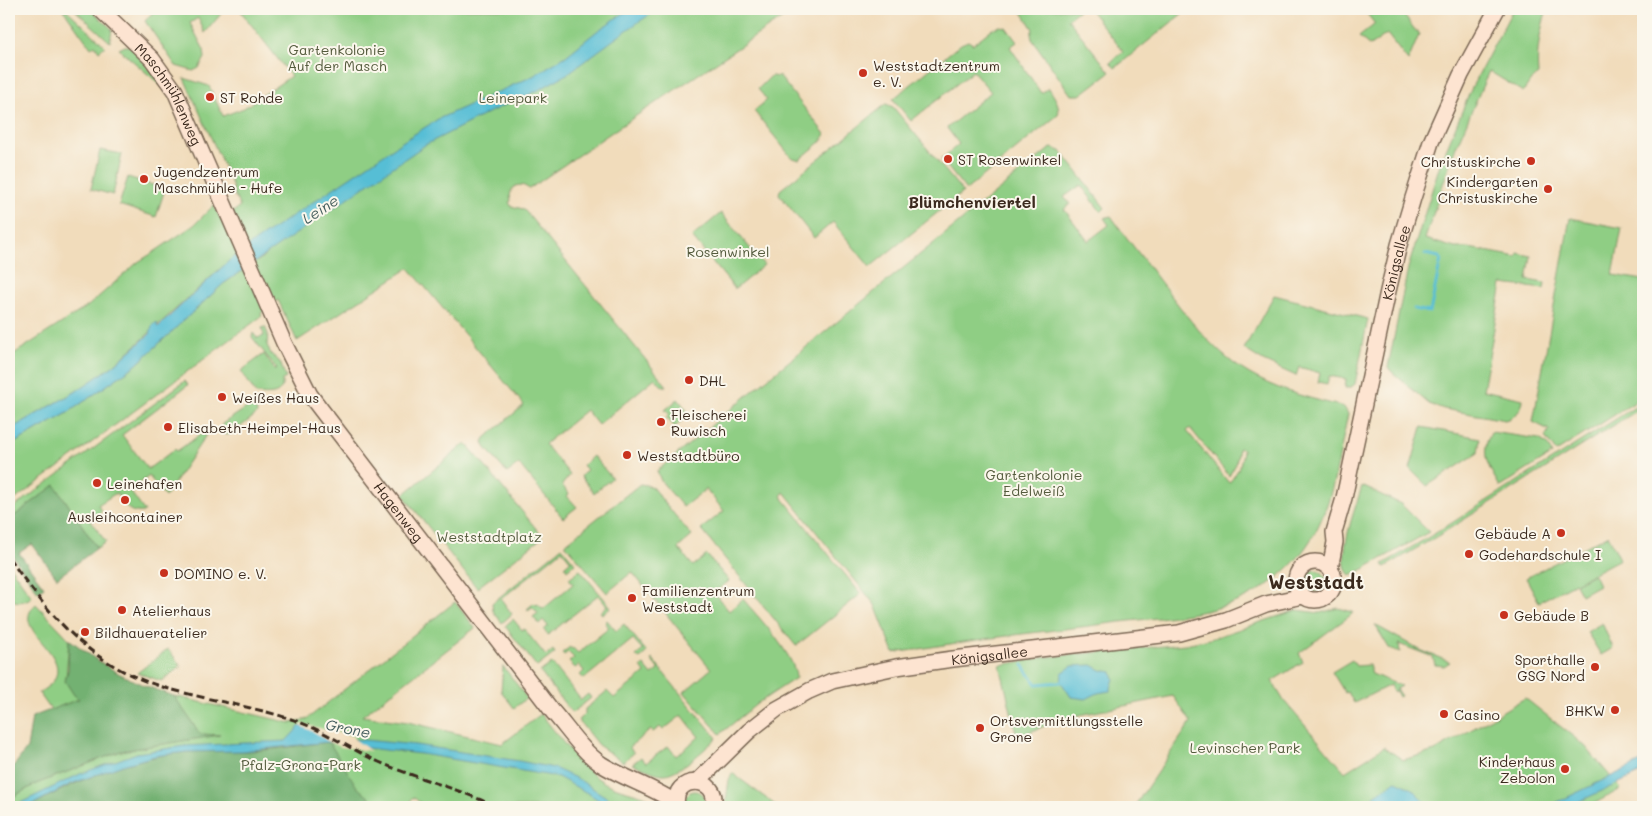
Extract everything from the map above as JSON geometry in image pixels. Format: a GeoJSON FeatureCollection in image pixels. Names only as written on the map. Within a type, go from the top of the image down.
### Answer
{"type":"FeatureCollection","features":[{"type":"Feature","properties":{"kind":"street","name":"Maschmühlenweg"},"geometry":{"type":"LineString","coordinates":[[100,9],[152,59],[175,91],[222,198]]}},
{"type":"Feature","properties":{"kind":"street","name":"Königsallee"},"geometry":{"type":"LineString","coordinates":[[1334,532],[1335,542],[1330,569],[1334,576],[1334,583],[1330,593],[1324,598],[1310,599],[1300,589],[1297,575],[1300,568],[1306,564],[1317,562],[1334,532],[1351,464],[1390,282],[1413,198],[1431,142],[1461,75],[1497,9]]}},
{"type":"Feature","properties":{"kind":"street","name":"Hagenweg"},"geometry":{"type":"LineString","coordinates":[[222,198],[292,359],[310,395],[319,407],[553,712],[593,758],[617,773],[678,800]]}},
{"type":"Feature","properties":{"kind":"street"},"geometry":{"type":"LineString","coordinates":[[1317,562],[1324,564],[1330,569]]}},
{"type":"Feature","properties":{"kind":"street","name":"Königsallee"},"geometry":{"type":"LineString","coordinates":[[678,800],[689,783],[697,782],[761,721],[795,698],[821,686],[852,676],[896,667],[1179,633],[1226,620],[1300,589]]}},
{"type":"Feature","properties":{"kind":"street","name":"Königsallee"},"geometry":{"type":"LineString","coordinates":[[710,789],[730,750]]}},
{"type":"Feature","properties":{"kind":"street"},"geometry":{"type":"LineString","coordinates":[[697,782],[705,784],[710,789],[714,796],[714,807]]}},
{"type":"Feature","properties":{"kind":"green space"},"geometry":{"type":"Polygon","coordinates":[[[63,9],[66,9],[105,46],[99,51],[95,45],[91,48],[63,9]]]}},
{"type":"Feature","properties":{"kind":"green space"},"geometry":{"type":"Polygon","coordinates":[[[74,9],[90,9],[112,29],[110,42],[74,9]]]}},
{"type":"Feature","properties":{"kind":"green space"},"geometry":{"type":"Polygon","coordinates":[[[156,9],[225,9],[205,33],[198,18],[190,23],[204,50],[205,58],[199,68],[193,71],[176,66],[145,21],[156,9]]]}},
{"type":"Feature","properties":{"kind":"green space"},"geometry":{"type":"Polygon","coordinates":[[[239,9],[796,9],[529,189],[518,185],[512,189],[511,201],[509,202],[511,206],[523,209],[526,212],[667,386],[662,386],[655,378],[598,425],[586,410],[545,444],[570,475],[562,485],[569,494],[567,496],[577,507],[563,518],[519,464],[507,473],[485,447],[483,442],[485,438],[524,405],[409,268],[297,341],[278,300],[261,313],[262,316],[9,504],[9,446],[66,414],[136,365],[223,284],[265,256],[257,240],[221,268],[113,366],[75,392],[9,430],[9,357],[88,306],[138,262],[194,225],[214,205],[221,220],[240,207],[231,182],[184,78],[209,86],[223,116],[244,108],[291,76],[239,9]]]}},
{"type":"Feature","properties":{"kind":"green space"},"geometry":{"type":"Polygon","coordinates":[[[1020,9],[1080,9],[1068,19],[1110,72],[1080,95],[1071,95],[1032,39],[1033,29],[1020,9]]]}},
{"type":"Feature","properties":{"kind":"green space"},"geometry":{"type":"Polygon","coordinates":[[[1089,9],[1188,9],[1115,68],[1110,63],[1123,51],[1089,9]]]}},
{"type":"Feature","properties":{"kind":"green space"},"geometry":{"type":"Polygon","coordinates":[[[1363,9],[1399,9],[1419,35],[1408,61],[1387,34],[1370,46],[1359,37],[1375,24],[1363,9]]]}},
{"type":"Feature","properties":{"kind":"green space"},"geometry":{"type":"Polygon","coordinates":[[[1513,9],[1547,9],[1539,42],[1538,75],[1531,80],[1523,92],[1489,71],[1453,154],[1425,239],[1455,248],[1469,248],[1517,257],[1518,253],[1531,256],[1527,280],[1545,283],[1544,289],[1502,284],[1483,390],[1523,399],[1517,413],[1505,420],[1444,409],[1429,404],[1388,367],[1408,268],[1440,164],[1473,85],[1513,9]]]}},
{"type":"Feature","properties":{"kind":"green space"},"geometry":{"type":"Polygon","coordinates":[[[1000,26],[1006,27],[1017,42],[1010,47],[1041,93],[1049,88],[1058,104],[1059,111],[1058,115],[966,190],[941,159],[959,144],[947,128],[991,92],[973,71],[911,121],[893,99],[961,44],[968,41],[973,44],[992,29],[1000,26]]]}},
{"type":"Feature","properties":{"kind":"green space"},"geometry":{"type":"Polygon","coordinates":[[[130,46],[141,57],[165,89],[119,49],[130,46]]]}},
{"type":"Feature","properties":{"kind":"green space"},"geometry":{"type":"Polygon","coordinates":[[[771,76],[780,77],[825,134],[822,141],[799,160],[791,157],[754,111],[767,100],[758,89],[771,76]]]}},
{"type":"Feature","properties":{"kind":"green space"},"geometry":{"type":"Polygon","coordinates":[[[886,104],[893,107],[963,192],[870,267],[833,222],[814,238],[779,194],[780,190],[886,104]]]}},
{"type":"Feature","properties":{"kind":"green space","name":"Gartenkolonie Edelweiß"},"geometry":{"type":"Polygon","coordinates":[[[1052,148],[1061,151],[1105,208],[1101,212],[1081,185],[1064,197],[1070,204],[1064,209],[1088,241],[1109,225],[1104,218],[1111,216],[1191,321],[1228,359],[1257,378],[1278,388],[1344,407],[1348,414],[1329,500],[1323,517],[1306,547],[1290,566],[1261,589],[1228,605],[1202,612],[967,641],[894,653],[875,605],[784,492],[781,496],[861,594],[796,646],[701,529],[724,511],[706,489],[683,507],[661,481],[657,471],[1052,148]],[[1190,428],[1187,431],[1229,483],[1239,467],[1243,449],[1239,448],[1236,464],[1229,476],[1190,428]]]}},
{"type":"Feature","properties":{"kind":"green space"},"geometry":{"type":"Polygon","coordinates":[[[100,150],[122,154],[113,195],[91,189],[100,150]]]}},
{"type":"Feature","properties":{"kind":"green space"},"geometry":{"type":"Polygon","coordinates":[[[128,177],[165,189],[156,217],[119,205],[128,177]]]}},
{"type":"Feature","properties":{"kind":"green space","name":"Rosenwinkel"},"geometry":{"type":"Polygon","coordinates":[[[721,213],[764,265],[735,289],[692,237],[721,213]]]}},
{"type":"Feature","properties":{"kind":"green space"},"geometry":{"type":"Polygon","coordinates":[[[1570,218],[1622,228],[1613,275],[1643,280],[1643,397],[1556,452],[1545,437],[1549,430],[1533,422],[1570,218]]]}},
{"type":"Feature","properties":{"kind":"green space"},"geometry":{"type":"Polygon","coordinates":[[[1274,295],[1368,319],[1355,384],[1350,388],[1345,388],[1346,379],[1329,376],[1327,384],[1318,382],[1320,373],[1299,367],[1296,376],[1263,361],[1244,349],[1274,295]]]}},
{"type":"Feature","properties":{"kind":"green space"},"geometry":{"type":"Polygon","coordinates":[[[265,327],[268,334],[267,345],[271,354],[280,362],[286,378],[282,380],[282,386],[278,392],[274,394],[256,394],[241,371],[264,354],[275,370],[277,369],[252,337],[253,333],[257,338],[264,336],[262,328],[265,327]]]}},
{"type":"Feature","properties":{"kind":"green space"},"geometry":{"type":"Polygon","coordinates":[[[185,381],[188,385],[122,435],[148,469],[175,449],[177,451],[207,430],[208,432],[165,497],[149,476],[130,491],[145,512],[134,512],[127,508],[116,493],[98,505],[102,511],[90,520],[106,542],[97,548],[55,485],[9,520],[9,511],[185,381]]]}},
{"type":"Feature","properties":{"kind":"green space"},"geometry":{"type":"Polygon","coordinates":[[[678,399],[688,415],[675,427],[666,417],[669,414],[665,410],[678,399]]]}},
{"type":"Feature","properties":{"kind":"green space"},"geometry":{"type":"Polygon","coordinates":[[[1643,402],[1643,407],[1441,534],[1385,567],[1383,564],[1439,531],[1643,402]]]}},
{"type":"Feature","properties":{"kind":"green space"},"geometry":{"type":"Polygon","coordinates":[[[251,405],[256,408],[257,414],[231,434],[225,435],[222,424],[251,405]]]}},
{"type":"Feature","properties":{"kind":"green space"},"geometry":{"type":"Polygon","coordinates":[[[1422,427],[1480,438],[1478,453],[1427,486],[1410,469],[1422,427]]]}},
{"type":"Feature","properties":{"kind":"green space"},"geometry":{"type":"Polygon","coordinates":[[[1491,432],[1539,439],[1547,444],[1552,454],[1500,487],[1487,461],[1486,447],[1491,432]]]}},
{"type":"Feature","properties":{"kind":"green space","name":"Weststadtplatz"},"geometry":{"type":"Polygon","coordinates":[[[466,443],[543,537],[477,588],[403,495],[466,443]]]}},
{"type":"Feature","properties":{"kind":"green space"},"geometry":{"type":"Polygon","coordinates":[[[593,456],[612,478],[594,493],[581,476],[587,470],[583,465],[593,456]]]}},
{"type":"Feature","properties":{"kind":"green space"},"geometry":{"type":"Polygon","coordinates":[[[640,484],[651,486],[692,536],[678,548],[693,566],[707,555],[729,581],[714,593],[729,611],[743,599],[775,637],[790,659],[794,669],[796,678],[758,703],[720,734],[684,692],[711,669],[632,572],[607,593],[565,544],[640,484]]]}},
{"type":"Feature","properties":{"kind":"green space"},"geometry":{"type":"Polygon","coordinates":[[[55,485],[97,548],[57,578],[32,544],[19,553],[44,587],[38,592],[9,551],[9,520],[55,485]]]}},
{"type":"Feature","properties":{"kind":"green space"},"geometry":{"type":"Polygon","coordinates":[[[1362,486],[1401,504],[1429,532],[1351,576],[1346,569],[1344,559],[1345,547],[1362,486]]]}},
{"type":"Feature","properties":{"kind":"green space"},"geometry":{"type":"Polygon","coordinates":[[[1608,535],[1620,559],[1539,602],[1526,578],[1608,535]]]}},
{"type":"Feature","properties":{"kind":"green space"},"geometry":{"type":"Polygon","coordinates":[[[562,547],[575,563],[567,570],[565,566],[571,561],[562,550],[501,599],[512,614],[502,623],[493,611],[492,603],[562,547]]]}},
{"type":"Feature","properties":{"kind":"green space"},"geometry":{"type":"Polygon","coordinates":[[[9,565],[32,597],[20,602],[9,599],[9,565]]]}},
{"type":"Feature","properties":{"kind":"green space"},"geometry":{"type":"Polygon","coordinates":[[[580,570],[611,607],[602,614],[600,612],[607,606],[598,595],[548,635],[544,630],[548,626],[543,620],[539,624],[533,617],[538,613],[532,607],[527,609],[534,603],[543,609],[573,584],[569,578],[580,570]]]}},
{"type":"Feature","properties":{"kind":"green space"},"geometry":{"type":"Polygon","coordinates":[[[1315,570],[1323,573],[1326,581],[1323,589],[1315,592],[1307,589],[1304,581],[1307,573],[1315,570]]]}},
{"type":"Feature","properties":{"kind":"green space"},"geometry":{"type":"Polygon","coordinates":[[[1594,574],[1599,585],[1581,595],[1575,584],[1594,574]]]}},
{"type":"Feature","properties":{"kind":"green space","name":"Pfalz-Grona-Park"},"geometry":{"type":"Polygon","coordinates":[[[455,602],[475,628],[362,716],[408,722],[502,744],[541,714],[571,752],[598,778],[614,787],[657,802],[663,807],[429,807],[413,797],[407,807],[9,807],[9,799],[36,784],[121,751],[216,735],[200,734],[174,696],[291,723],[307,719],[455,602]]]}},
{"type":"Feature","properties":{"kind":"green space"},"geometry":{"type":"Polygon","coordinates":[[[36,604],[69,639],[66,679],[79,699],[51,710],[39,693],[53,682],[57,670],[54,660],[29,622],[29,613],[36,604]]]}},
{"type":"Feature","properties":{"kind":"green space","name":"Levinscher Park"},"geometry":{"type":"Polygon","coordinates":[[[1338,608],[1353,612],[1299,653],[1303,662],[1272,681],[1284,701],[1345,772],[1384,747],[1403,760],[1435,751],[1525,698],[1585,746],[1621,789],[1588,807],[1134,807],[1191,722],[1173,696],[1065,718],[1017,737],[1000,665],[1048,657],[1185,644],[1210,639],[1297,610],[1320,613],[1338,608]]]}},
{"type":"Feature","properties":{"kind":"green space"},"geometry":{"type":"Polygon","coordinates":[[[513,619],[522,630],[524,629],[546,656],[553,650],[555,653],[537,667],[505,626],[513,619]]]}},
{"type":"Feature","properties":{"kind":"green space"},"geometry":{"type":"Polygon","coordinates":[[[607,620],[616,631],[624,624],[647,652],[639,659],[636,656],[643,650],[633,639],[584,679],[580,675],[584,671],[579,665],[575,668],[569,662],[574,658],[568,652],[564,655],[562,653],[570,647],[578,653],[609,628],[605,622],[607,620]]]}},
{"type":"Feature","properties":{"kind":"green space"},"geometry":{"type":"Polygon","coordinates":[[[1602,623],[1613,648],[1601,655],[1587,632],[1602,623]]]}},
{"type":"Feature","properties":{"kind":"green space"},"geometry":{"type":"Polygon","coordinates":[[[1375,625],[1420,650],[1450,662],[1444,666],[1435,665],[1433,657],[1399,644],[1400,652],[1389,648],[1375,625]]]}},
{"type":"Feature","properties":{"kind":"green space"},"geometry":{"type":"Polygon","coordinates":[[[69,639],[118,673],[143,685],[174,696],[200,734],[220,735],[121,751],[36,784],[9,799],[9,773],[27,748],[32,717],[79,699],[65,681],[68,670],[69,639]]]}},
{"type":"Feature","properties":{"kind":"green space"},"geometry":{"type":"Polygon","coordinates":[[[168,649],[181,666],[162,681],[137,673],[168,649]]]}},
{"type":"Feature","properties":{"kind":"green space"},"geometry":{"type":"Polygon","coordinates":[[[652,659],[717,738],[683,766],[675,771],[662,774],[632,764],[641,757],[646,763],[668,746],[676,756],[699,737],[682,715],[663,730],[660,727],[653,732],[651,730],[629,747],[634,753],[623,762],[598,745],[578,720],[585,714],[585,709],[607,691],[614,698],[645,673],[641,667],[644,665],[652,675],[659,670],[652,659]]]}},
{"type":"Feature","properties":{"kind":"green space"},"geometry":{"type":"Polygon","coordinates":[[[1352,660],[1356,666],[1369,665],[1372,674],[1401,686],[1396,689],[1401,696],[1399,697],[1396,691],[1393,692],[1390,685],[1354,703],[1348,692],[1345,693],[1332,672],[1352,660]]]}},
{"type":"Feature","properties":{"kind":"green space"},"geometry":{"type":"Polygon","coordinates":[[[552,663],[581,700],[588,694],[591,698],[572,713],[540,672],[552,663]]]}},
{"type":"Feature","properties":{"kind":"green space"},"geometry":{"type":"Polygon","coordinates":[[[503,666],[527,698],[514,708],[501,691],[503,666]]]}},
{"type":"Feature","properties":{"kind":"green space"},"geometry":{"type":"Polygon","coordinates":[[[329,742],[357,787],[380,807],[28,807],[105,771],[154,757],[187,752],[253,751],[329,742]]]}},
{"type":"Feature","properties":{"kind":"green space"},"geometry":{"type":"Polygon","coordinates":[[[732,773],[778,807],[725,807],[729,780],[732,773]]]}},
{"type":"Feature","properties":{"kind":"green space"},"geometry":{"type":"Polygon","coordinates":[[[694,791],[703,794],[705,801],[703,807],[686,806],[685,797],[694,791]]]}},
{"type":"Feature","properties":{"kind":"water","name":"Leine"},"geometry":{"type":"Polygon","coordinates":[[[630,9],[658,9],[567,74],[535,92],[498,108],[425,145],[223,284],[136,365],[66,414],[9,446],[9,430],[75,392],[113,366],[150,334],[152,326],[157,322],[158,327],[232,258],[258,239],[438,119],[533,76],[566,56],[597,31],[630,9]]]}},
{"type":"Feature","properties":{"kind":"water"},"geometry":{"type":"Polygon","coordinates":[[[1092,665],[1101,670],[1112,672],[1114,679],[1110,691],[1098,693],[1086,699],[1071,697],[1061,682],[1062,673],[1072,666],[1092,665]]]}},
{"type":"Feature","properties":{"kind":"water"},"geometry":{"type":"Polygon","coordinates":[[[300,726],[354,739],[416,745],[554,768],[578,779],[622,807],[610,807],[558,777],[421,754],[329,742],[243,751],[187,752],[155,756],[123,765],[71,784],[28,807],[12,807],[80,774],[137,753],[184,746],[286,741],[300,726]]]}},
{"type":"Feature","properties":{"kind":"water"},"geometry":{"type":"Polygon","coordinates":[[[1643,761],[1643,772],[1567,807],[1547,807],[1643,761]]]}},
{"type":"Feature","properties":{"kind":"water"},"geometry":{"type":"Polygon","coordinates":[[[1396,781],[1411,788],[1430,807],[1361,807],[1377,794],[1396,781]]]}},
{"type":"Feature","properties":{"kind":"pier"},"geometry":{"type":"Polygon","coordinates":[[[302,724],[353,736],[354,739],[371,751],[341,747],[300,726],[302,724]]]}},
{"type":"Feature","properties":{"kind":"waterway"},"geometry":{"type":"LineString","coordinates":[[1414,309],[1430,312],[1441,259],[1425,254]]}},
{"type":"Feature","properties":{"kind":"waterway"},"geometry":{"type":"LineString","coordinates":[[1023,665],[1036,684],[1065,680]]}},
{"type":"Feature","properties":{"kind":"railway"},"geometry":{"type":"LineString","coordinates":[[9,558],[26,582],[61,623],[100,657],[123,671],[148,682],[177,691],[291,719],[314,728],[379,762],[467,794],[496,807]]}},
{"type":"Feature","properties":{"kind":"place","name":"Weststadtzentrum e. V."},"geometry":{"type":"Point","coordinates":[863,73]}},
{"type":"Feature","properties":{"kind":"place","name":"ST Rohde"},"geometry":{"type":"Point","coordinates":[210,97]}},
{"type":"Feature","properties":{"kind":"place","name":"ST Rosenwinkel"},"geometry":{"type":"Point","coordinates":[948,159]}},
{"type":"Feature","properties":{"kind":"place","name":"Christuskirche"},"geometry":{"type":"Point","coordinates":[1531,161]}},
{"type":"Feature","properties":{"kind":"place","name":"Jugendzentrum Maschmühle - Hufe"},"geometry":{"type":"Point","coordinates":[144,179]}},
{"type":"Feature","properties":{"kind":"place","name":"Kindergarten Christuskirche"},"geometry":{"type":"Point","coordinates":[1548,189]}},
{"type":"Feature","properties":{"kind":"place","name":"DHL"},"geometry":{"type":"Point","coordinates":[689,380]}},
{"type":"Feature","properties":{"kind":"place","name":"Weißes Haus"},"geometry":{"type":"Point","coordinates":[222,397]}},
{"type":"Feature","properties":{"kind":"place","name":"Fleischerei Ruwisch"},"geometry":{"type":"Point","coordinates":[661,422]}},
{"type":"Feature","properties":{"kind":"place","name":"Elisabeth-Heimpel-Haus"},"geometry":{"type":"Point","coordinates":[168,427]}},
{"type":"Feature","properties":{"kind":"place","name":"Weststadtbüro"},"geometry":{"type":"Point","coordinates":[627,455]}},
{"type":"Feature","properties":{"kind":"place","name":"Leinehafen"},"geometry":{"type":"Point","coordinates":[97,483]}},
{"type":"Feature","properties":{"kind":"place","name":"Ausleihcontainer"},"geometry":{"type":"Point","coordinates":[125,500]}},
{"type":"Feature","properties":{"kind":"place","name":"Gebäude A"},"geometry":{"type":"Point","coordinates":[1561,533]}},
{"type":"Feature","properties":{"kind":"place","name":"Godehardschule I"},"geometry":{"type":"Point","coordinates":[1469,554]}},
{"type":"Feature","properties":{"kind":"place","name":"DOMINO e. V."},"geometry":{"type":"Point","coordinates":[164,573]}},
{"type":"Feature","properties":{"kind":"place","name":"Familienzentrum Weststadt"},"geometry":{"type":"Point","coordinates":[632,598]}},
{"type":"Feature","properties":{"kind":"place","name":"Atelierhaus"},"geometry":{"type":"Point","coordinates":[122,610]}},
{"type":"Feature","properties":{"kind":"place","name":"Gebäude B"},"geometry":{"type":"Point","coordinates":[1504,615]}},
{"type":"Feature","properties":{"kind":"place","name":"Bildhaueratelier"},"geometry":{"type":"Point","coordinates":[85,632]}},
{"type":"Feature","properties":{"kind":"place","name":"Sporthalle GSG Nord"},"geometry":{"type":"Point","coordinates":[1595,667]}},
{"type":"Feature","properties":{"kind":"place","name":"BHKW"},"geometry":{"type":"Point","coordinates":[1615,710]}},
{"type":"Feature","properties":{"kind":"place","name":"Casino"},"geometry":{"type":"Point","coordinates":[1444,714]}},
{"type":"Feature","properties":{"kind":"place","name":"Ortsvermittlungsstelle Grone"},"geometry":{"type":"Point","coordinates":[980,728]}},
{"type":"Feature","properties":{"kind":"place","name":"Kinderhaus Zebolon"},"geometry":{"type":"Point","coordinates":[1565,769]}},
{"type":"Feature","properties":{"kind":"district","name":"Blümchenviertel"},"geometry":{"type":"Point","coordinates":[972,201]}},
{"type":"Feature","properties":{"kind":"district","name":"Weststadt"},"geometry":{"type":"Point","coordinates":[1316,581]}},
{"type":"Feature","properties":{"kind":"park label","name":"Gartenkolonie Auf der Masch"},"geometry":{"type":"Point","coordinates":[337,58]}},
{"type":"Feature","properties":{"kind":"park label","name":"Leinepark"},"geometry":{"type":"Point","coordinates":[513,97]}},
{"type":"Feature","properties":{"kind":"water label","name":"Grone"},"geometry":{"type":"Point","coordinates":[348,728]}}]}
